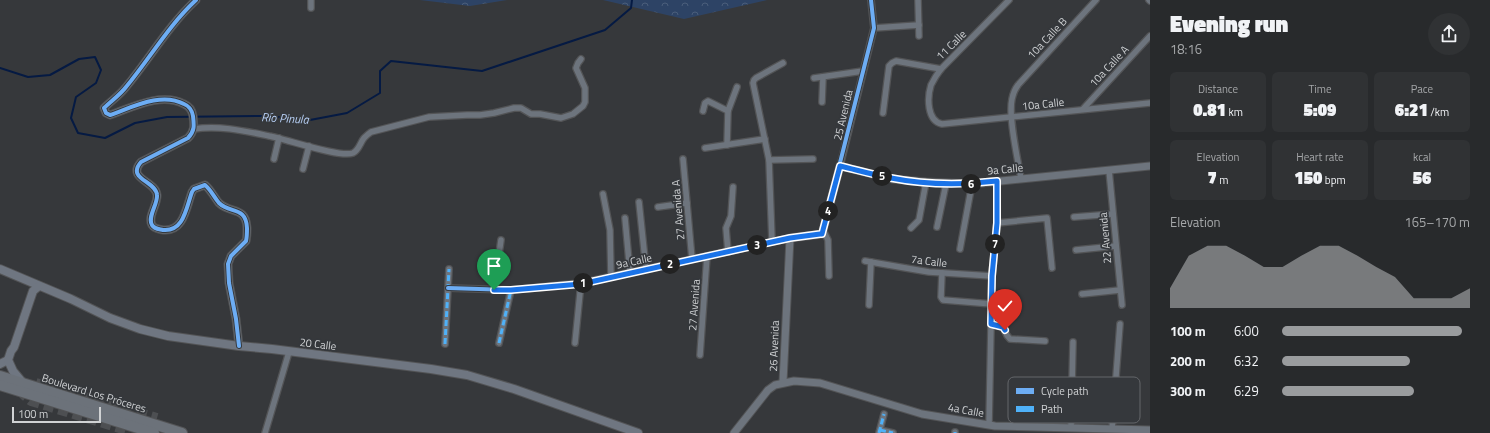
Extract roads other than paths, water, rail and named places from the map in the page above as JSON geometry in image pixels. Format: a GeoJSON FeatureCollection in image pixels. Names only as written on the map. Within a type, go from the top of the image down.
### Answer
{"type":"FeatureCollection","features":[{"type":"Feature","properties":{"kind":"highway","name":"Boulevard Los Próceres"},"geometry":{"type":"LineString","coordinates":[[0,376],[180,432]]}},
{"type":"Feature","properties":{"kind":"highway","name":"Boulevard Los Próceres"},"geometry":{"type":"LineString","coordinates":[[0,385],[154,433]]}},
{"type":"Feature","properties":{"kind":"highway"},"geometry":{"type":"LineString","coordinates":[[157,418],[180,432]]}},
{"type":"Feature","properties":{"kind":"main road","name":"20 Calle"},"geometry":{"type":"LineString","coordinates":[[0,269],[71,299],[110,318],[140,329],[168,336],[238,346],[432,369],[467,375],[514,388],[638,433]]}},
{"type":"Feature","properties":{"kind":"main road"},"geometry":{"type":"LineString","coordinates":[[11,351],[10,346],[30,287],[28,282]]}},
{"type":"Feature","properties":{"kind":"main road"},"geometry":{"type":"LineString","coordinates":[[22,383],[13,371],[8,360],[14,347],[33,291],[39,286]]}},
{"type":"Feature","properties":{"kind":"main road"},"geometry":{"type":"LineString","coordinates":[[0,364],[8,360]]}},
{"type":"Feature","properties":{"kind":"street"},"geometry":{"type":"LineString","coordinates":[[196,0],[157,45],[127,86],[104,108],[106,113],[110,115],[153,101],[168,99],[188,106],[192,112],[194,126],[193,134],[141,162],[138,166],[137,172],[139,177],[152,186],[156,192],[157,202],[150,219],[152,225],[156,229],[170,230],[177,226],[182,220],[194,189],[205,186],[219,203],[244,216],[247,238],[246,241],[231,256],[228,264],[229,283],[236,319],[238,346]]}},
{"type":"Feature","properties":{"kind":"street"},"geometry":{"type":"LineString","coordinates":[[310,8],[311,0]]}},
{"type":"Feature","properties":{"kind":"street","name":"25 Avenida"},"geometry":{"type":"LineString","coordinates":[[823,232],[874,28],[871,0]]}},
{"type":"Feature","properties":{"kind":"street"},"geometry":{"type":"LineString","coordinates":[[918,0],[919,36]]}},
{"type":"Feature","properties":{"kind":"street","name":"11 Calle"},"geometry":{"type":"LineString","coordinates":[[883,113],[889,66],[892,63],[896,61],[941,69],[1009,0]]}},
{"type":"Feature","properties":{"kind":"street","name":"10a Calle B"},"geometry":{"type":"LineString","coordinates":[[1012,117],[1011,100],[1018,85],[1096,0]]}},
{"type":"Feature","properties":{"kind":"street"},"geometry":{"type":"LineString","coordinates":[[874,28],[919,25]]}},
{"type":"Feature","properties":{"kind":"street","name":"10a Calle A"},"geometry":{"type":"LineString","coordinates":[[1083,109],[1150,36]]}},
{"type":"Feature","properties":{"kind":"street"},"geometry":{"type":"LineString","coordinates":[[194,126],[221,128],[279,138],[334,152],[348,154],[357,149],[363,138],[371,132],[429,117],[480,115],[520,108],[530,114],[540,114],[561,118],[573,114],[583,106],[585,102],[585,88],[576,68],[581,59]]}},
{"type":"Feature","properties":{"kind":"street"},"geometry":{"type":"LineString","coordinates":[[772,242],[770,160],[765,139],[760,101],[753,83],[756,78],[783,64]]}},
{"type":"Feature","properties":{"kind":"street","name":"10a Calle"},"geometry":{"type":"LineString","coordinates":[[941,69],[935,77],[929,92],[929,106],[932,116],[938,123],[942,124],[1150,103]]}},
{"type":"Feature","properties":{"kind":"street"},"geometry":{"type":"LineString","coordinates":[[814,78],[863,71]]}},
{"type":"Feature","properties":{"kind":"street"},"geometry":{"type":"LineString","coordinates":[[822,102],[823,77]]}},
{"type":"Feature","properties":{"kind":"street"},"geometry":{"type":"LineString","coordinates":[[727,145],[728,112],[737,87]]}},
{"type":"Feature","properties":{"kind":"street"},"geometry":{"type":"LineString","coordinates":[[703,111],[705,102],[708,101],[728,112]]}},
{"type":"Feature","properties":{"kind":"street"},"geometry":{"type":"LineString","coordinates":[[1012,117],[1021,179]]}},
{"type":"Feature","properties":{"kind":"street"},"geometry":{"type":"LineString","coordinates":[[274,159],[279,138]]}},
{"type":"Feature","properties":{"kind":"street"},"geometry":{"type":"LineString","coordinates":[[705,148],[765,139]]}},
{"type":"Feature","properties":{"kind":"street"},"geometry":{"type":"LineString","coordinates":[[303,169],[309,146]]}},
{"type":"Feature","properties":{"kind":"street","name":"27 Avenida A"},"geometry":{"type":"LineString","coordinates":[[683,159],[692,259]]}},
{"type":"Feature","properties":{"kind":"street"},"geometry":{"type":"LineString","coordinates":[[770,160],[813,159]]}},
{"type":"Feature","properties":{"kind":"street","name":"9a Calle"},"geometry":{"type":"LineString","coordinates":[[840,166],[892,178],[946,184],[972,184],[1150,166]]}},
{"type":"Feature","properties":{"kind":"street","name":"22 Avenida"},"geometry":{"type":"LineString","coordinates":[[1109,170],[1122,305]]}},
{"type":"Feature","properties":{"kind":"street"},"geometry":{"type":"LineString","coordinates":[[989,425],[992,276],[997,223],[997,181]]}},
{"type":"Feature","properties":{"kind":"street"},"geometry":{"type":"LineString","coordinates":[[911,228],[919,220],[926,182]]}},
{"type":"Feature","properties":{"kind":"street"},"geometry":{"type":"LineString","coordinates":[[937,227],[946,184]]}},
{"type":"Feature","properties":{"kind":"street"},"geometry":{"type":"LineString","coordinates":[[960,249],[972,184]]}},
{"type":"Feature","properties":{"kind":"street"},"geometry":{"type":"LineString","coordinates":[[728,252],[726,228],[731,216],[733,187]]}},
{"type":"Feature","properties":{"kind":"street"},"geometry":{"type":"LineString","coordinates":[[603,194],[610,230],[611,277]]}},
{"type":"Feature","properties":{"kind":"street"},"geometry":{"type":"LineString","coordinates":[[638,202],[646,269]]}},
{"type":"Feature","properties":{"kind":"street"},"geometry":{"type":"LineString","coordinates":[[658,207],[687,203]]}},
{"type":"Feature","properties":{"kind":"street"},"geometry":{"type":"LineString","coordinates":[[1074,217],[1113,214]]}},
{"type":"Feature","properties":{"kind":"street"},"geometry":{"type":"LineString","coordinates":[[625,218],[630,273]]}},
{"type":"Feature","properties":{"kind":"street"},"geometry":{"type":"LineString","coordinates":[[997,223],[1047,218],[1052,268]]}},
{"type":"Feature","properties":{"kind":"street"},"geometry":{"type":"LineString","coordinates":[[823,232],[828,240],[829,276]]}},
{"type":"Feature","properties":{"kind":"street","name":"9a Calle"},"geometry":{"type":"LineString","coordinates":[[448,288],[511,290],[581,284],[823,232]]}},
{"type":"Feature","properties":{"kind":"street","name":"26 Avenida"},"geometry":{"type":"LineString","coordinates":[[734,433],[768,390],[772,386],[783,382],[790,238]]}},
{"type":"Feature","properties":{"kind":"street"},"geometry":{"type":"LineString","coordinates":[[494,290],[501,240]]}},
{"type":"Feature","properties":{"kind":"street"},"geometry":{"type":"LineString","coordinates":[[1076,250],[1116,246]]}},
{"type":"Feature","properties":{"kind":"street","name":"27 Avenida"},"geometry":{"type":"LineString","coordinates":[[700,355],[707,256]]}},
{"type":"Feature","properties":{"kind":"street","name":"7a Calle"},"geometry":{"type":"LineString","coordinates":[[869,305],[868,261],[929,272],[992,276]]}},
{"type":"Feature","properties":{"kind":"street"},"geometry":{"type":"LineString","coordinates":[[445,344],[449,269]]}},
{"type":"Feature","properties":{"kind":"street"},"geometry":{"type":"LineString","coordinates":[[942,273],[941,297],[943,300],[992,304]]}},
{"type":"Feature","properties":{"kind":"street"},"geometry":{"type":"LineString","coordinates":[[575,343],[581,284]]}},
{"type":"Feature","properties":{"kind":"street"},"geometry":{"type":"LineString","coordinates":[[499,342],[511,290]]}},
{"type":"Feature","properties":{"kind":"street"},"geometry":{"type":"LineString","coordinates":[[1082,294],[1120,290]]}},
{"type":"Feature","properties":{"kind":"street"},"geometry":{"type":"LineString","coordinates":[[991,324],[1003,327],[1006,336],[1010,339],[1045,341]]}},
{"type":"Feature","properties":{"kind":"street"},"geometry":{"type":"LineString","coordinates":[[1116,377],[1120,324]]}},
{"type":"Feature","properties":{"kind":"street"},"geometry":{"type":"LineString","coordinates":[[1072,377],[1073,342]]}},
{"type":"Feature","properties":{"kind":"street"},"geometry":{"type":"LineString","coordinates":[[265,433],[289,352]]}},
{"type":"Feature","properties":{"kind":"street","name":"4a Calle"},"geometry":{"type":"LineString","coordinates":[[783,382],[794,381],[820,383],[922,414],[989,425],[1134,431],[1150,430]]}},
{"type":"Feature","properties":{"kind":"street"},"geometry":{"type":"LineString","coordinates":[[884,414],[880,431],[893,433]]}},
{"type":"Feature","properties":{"kind":"street"},"geometry":{"type":"LineString","coordinates":[[1071,423],[1071,428]]}},
{"type":"Feature","properties":{"kind":"street"},"geometry":{"type":"LineString","coordinates":[[1112,423],[1112,429]]}},
{"type":"Feature","properties":{"kind":"waterway","name":"Río Pinula"},"geometry":{"type":"LineString","coordinates":[[0,68],[28,77],[50,75],[79,59],[95,57],[101,70],[96,83],[76,97],[71,118],[78,133],[105,138],[135,123],[167,117],[266,116],[310,120],[347,113],[380,93],[380,71],[391,61],[482,71],[605,30],[631,8],[632,0]]}},
{"type":"Feature","properties":{"kind":"tunnel"},"geometry":{"type":"LineString","coordinates":[[36,383],[157,418]]}},
{"type":"Feature","properties":{"kind":"tunnel"},"geometry":{"type":"LineString","coordinates":[[24,388],[24,395],[31,401],[126,430]]}}]}
